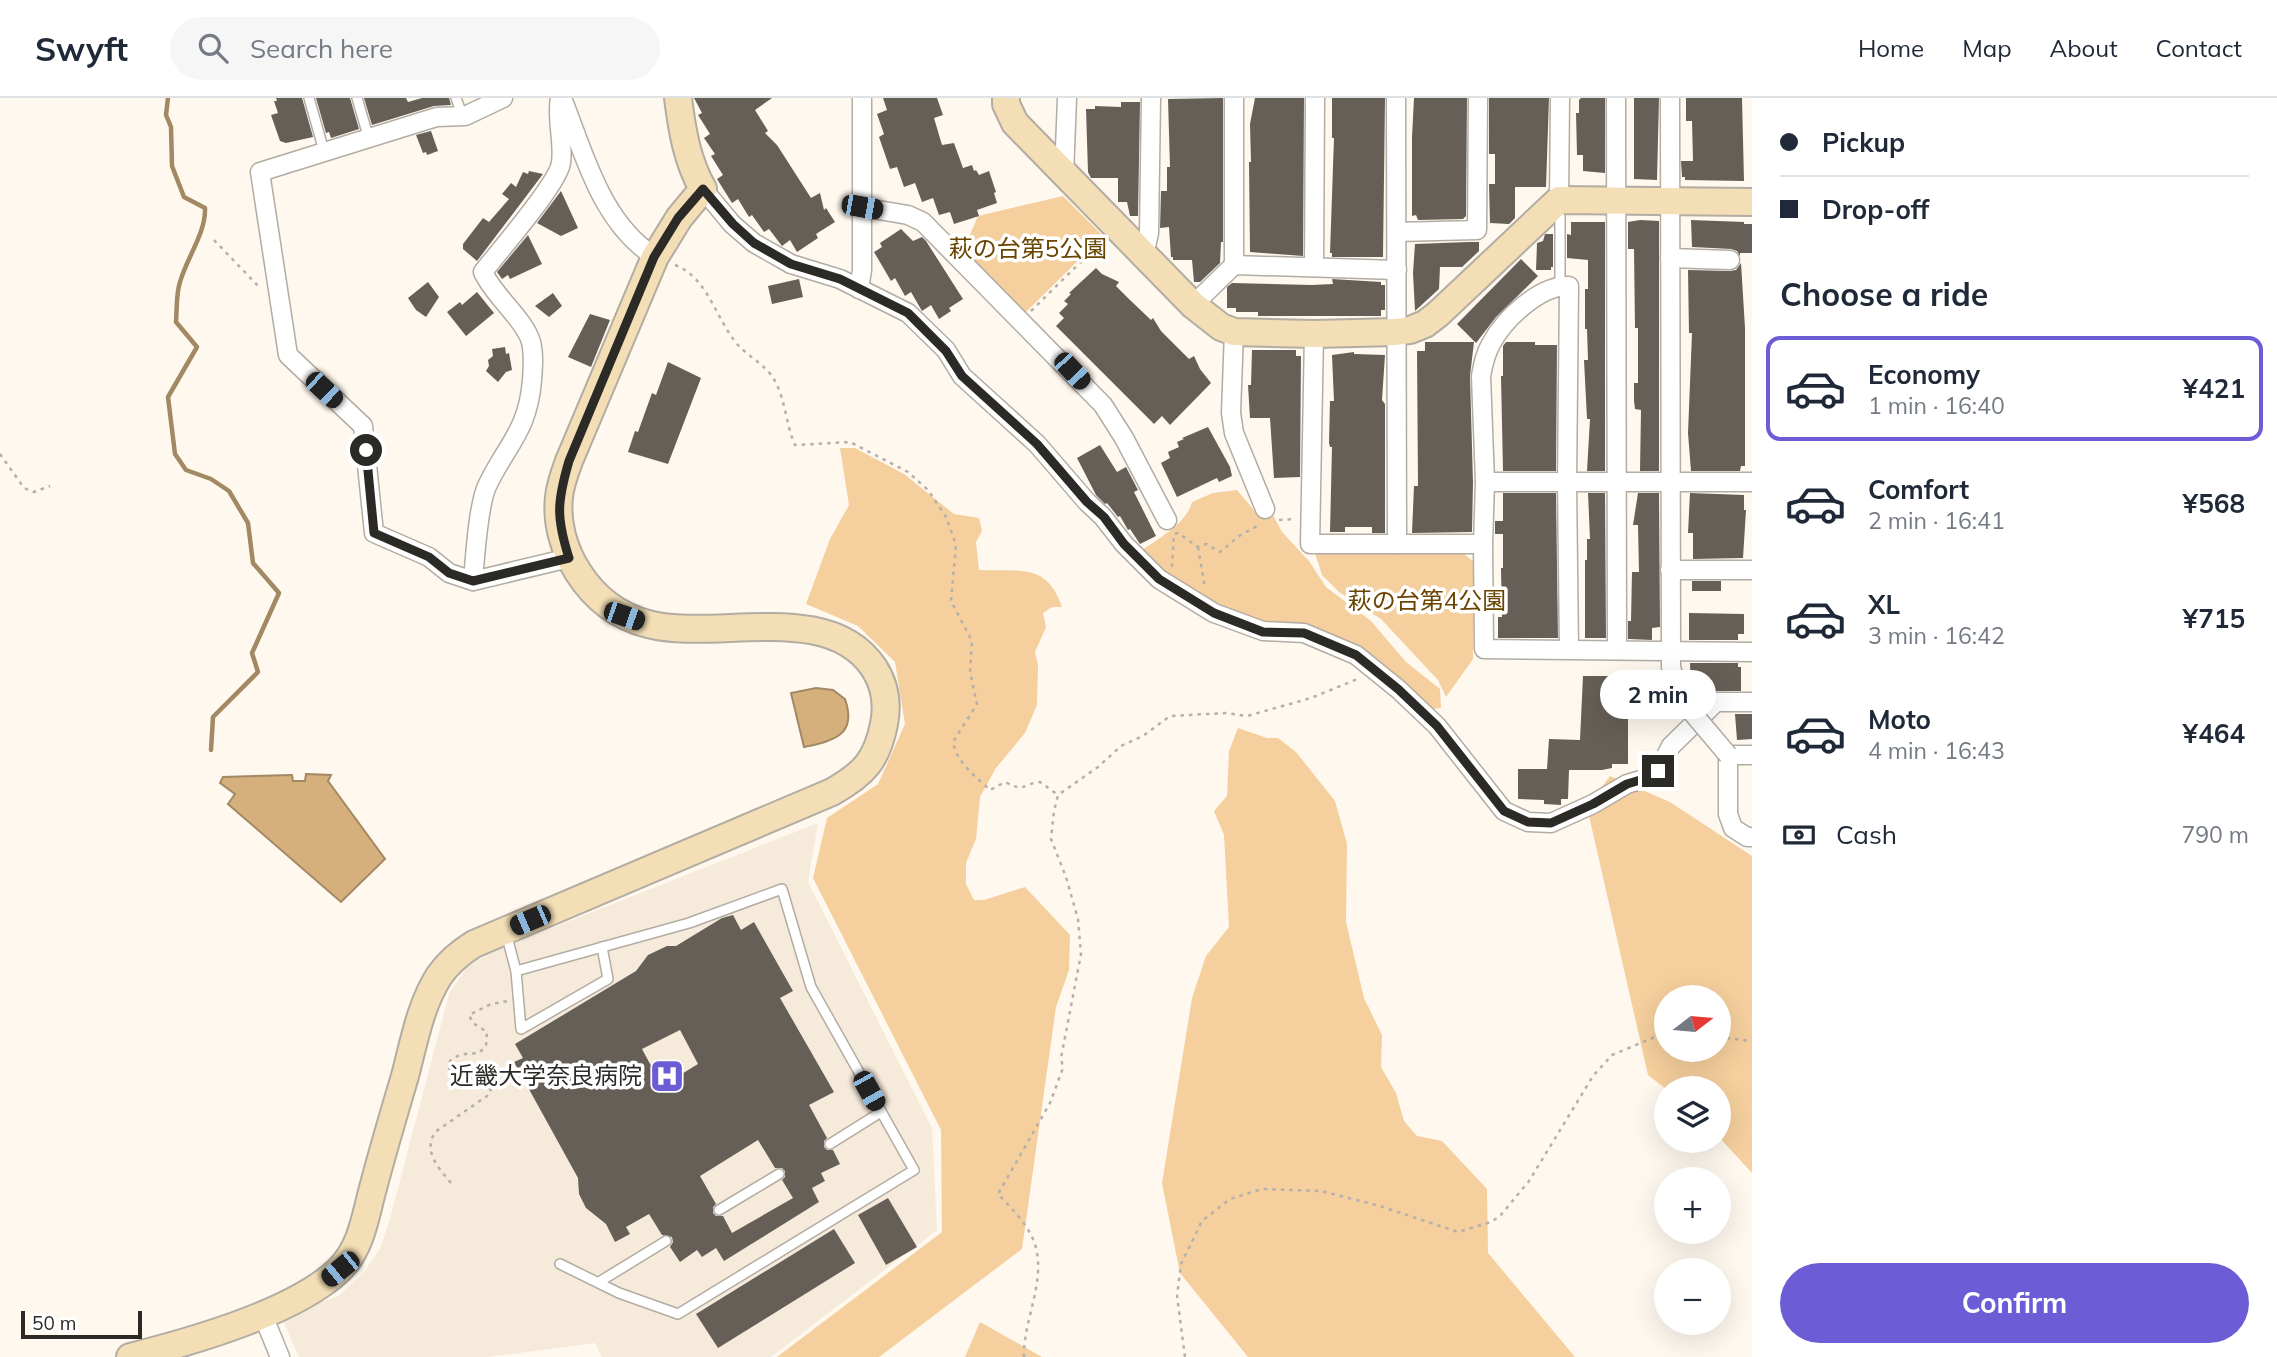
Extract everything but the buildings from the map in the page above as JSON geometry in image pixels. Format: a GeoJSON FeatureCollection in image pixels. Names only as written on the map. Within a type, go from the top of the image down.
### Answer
{"type":"FeatureCollection","features":[{"type":"Feature","properties":{"kind":"street"},"geometry":{"type":"LineString","coordinates":[[503,98],[463,117],[437,117],[260,172],[288,355],[363,426],[374,533],[429,557],[449,573],[473,581],[569,558]]}},
{"type":"Feature","properties":{"kind":"street"},"geometry":{"type":"LineString","coordinates":[[473,581],[486,488],[526,417],[531,397],[533,365],[529,337],[483,272],[545,191],[561,164],[561,98]]}},
{"type":"Feature","properties":{"kind":"street"},"geometry":{"type":"LineString","coordinates":[[561,98],[600,193],[629,237],[654,257]]}},
{"type":"Feature","properties":{"kind":"street"},"geometry":{"type":"LineString","coordinates":[[678,98],[681,126],[693,171],[703,189],[733,224],[754,243],[791,264],[840,279],[908,313],[946,351],[962,376],[1037,444],[1087,502],[1104,517],[1124,544],[1159,579],[1214,613],[1263,632],[1304,633],[1356,655],[1398,689],[1437,726],[1504,811],[1528,822],[1551,823],[1568,817],[1627,784],[1647,778],[1658,771],[1671,746],[1716,702],[1752,702]]}},
{"type":"Feature","properties":{"kind":"street"},"geometry":{"type":"LineString","coordinates":[[859,289],[862,270],[862,98]]}},
{"type":"Feature","properties":{"kind":"street"},"geometry":{"type":"LineString","coordinates":[[1006,98],[1015,123],[1064,175],[1193,305],[1212,322],[1234,332],[1314,334],[1410,330],[1425,324],[1438,314],[1498,254],[1559,208],[1616,201],[1752,202]]}},
{"type":"Feature","properties":{"kind":"street"},"geometry":{"type":"LineString","coordinates":[[1064,175],[1067,98]]}},
{"type":"Feature","properties":{"kind":"street"},"geometry":{"type":"LineString","coordinates":[[1144,255],[1149,233],[1152,98]]}},
{"type":"Feature","properties":{"kind":"street"},"geometry":{"type":"LineString","coordinates":[[1193,305],[1234,265],[1234,98]]}},
{"type":"Feature","properties":{"kind":"street"},"geometry":{"type":"LineString","coordinates":[[1314,267],[1315,98]]}},
{"type":"Feature","properties":{"kind":"street"},"geometry":{"type":"LineString","coordinates":[[1396,98],[1397,544]]}},
{"type":"Feature","properties":{"kind":"street"},"geometry":{"type":"LineString","coordinates":[[1397,232],[1477,230],[1478,98]]}},
{"type":"Feature","properties":{"kind":"street"},"geometry":{"type":"LineString","coordinates":[[1559,208],[1560,98]]}},
{"type":"Feature","properties":{"kind":"street"},"geometry":{"type":"LineString","coordinates":[[1616,98],[1617,650]]}},
{"type":"Feature","properties":{"kind":"street"},"geometry":{"type":"LineString","coordinates":[[1670,98],[1671,667],[1679,696],[1728,755],[1728,814],[1733,828],[1752,836]]}},
{"type":"Feature","properties":{"kind":"street"},"geometry":{"type":"LineString","coordinates":[[130,1357],[228,1328],[313,1290],[340,1269],[353,1252],[364,1228],[421,1013],[441,973],[461,952],[474,944],[832,792],[858,777],[874,756],[885,720],[886,699],[880,678],[867,659],[841,639],[802,629],[650,625],[624,616],[608,607],[590,591],[569,558],[562,537],[559,495],[569,461],[654,257],[678,218],[703,189]]}},
{"type":"Feature","properties":{"kind":"street"},"geometry":{"type":"LineString","coordinates":[[862,207],[908,215],[923,222],[1021,320],[1103,405],[1124,438],[1167,520]]}},
{"type":"Feature","properties":{"kind":"street"},"geometry":{"type":"LineString","coordinates":[[1670,258],[1730,260]]}},
{"type":"Feature","properties":{"kind":"street"},"geometry":{"type":"LineString","coordinates":[[1234,265],[1397,270]]}},
{"type":"Feature","properties":{"kind":"street"},"geometry":{"type":"LineString","coordinates":[[1569,649],[1569,286],[1560,286],[1532,298],[1491,342],[1484,359],[1481,376],[1485,482],[1484,649],[1752,652]]}},
{"type":"Feature","properties":{"kind":"street"},"geometry":{"type":"LineString","coordinates":[[1234,332],[1231,412],[1234,433],[1265,509]]}},
{"type":"Feature","properties":{"kind":"street"},"geometry":{"type":"LineString","coordinates":[[1314,334],[1310,544],[1483,544]]}},
{"type":"Feature","properties":{"kind":"street"},"geometry":{"type":"LineString","coordinates":[[1485,482],[1752,482]]}},
{"type":"Feature","properties":{"kind":"street"},"geometry":{"type":"LineString","coordinates":[[1671,570],[1752,570]]}},
{"type":"Feature","properties":{"kind":"street"},"geometry":{"type":"LineString","coordinates":[[1728,755],[1752,755]]}},
{"type":"Feature","properties":{"kind":"street"},"geometry":{"type":"LineString","coordinates":[[262,1313],[280,1357]]}},
{"type":"Feature","properties":{"kind":"lane"},"geometry":{"type":"LineString","coordinates":[[309,98],[324,151]]}},
{"type":"Feature","properties":{"kind":"lane"},"geometry":{"type":"LineString","coordinates":[[357,98],[369,139]]}},
{"type":"Feature","properties":{"kind":"lane"},"geometry":{"type":"LineString","coordinates":[[456,98],[463,117]]}},
{"type":"Feature","properties":{"kind":"lane"},"geometry":{"type":"LineString","coordinates":[[1559,208],[1560,286]]}},
{"type":"Feature","properties":{"kind":"lane"},"geometry":{"type":"LineString","coordinates":[[516,971],[689,923],[782,889],[811,987],[914,1170],[678,1314],[620,1293],[560,1264]]}},
{"type":"Feature","properties":{"kind":"lane"},"geometry":{"type":"LineString","coordinates":[[506,931],[516,971],[521,1029],[608,979],[603,947]]}},
{"type":"Feature","properties":{"kind":"lane"},"geometry":{"type":"LineString","coordinates":[[830,1144],[881,1112]]}},
{"type":"Feature","properties":{"kind":"lane"},"geometry":{"type":"LineString","coordinates":[[719,1210],[779,1174]]}},
{"type":"Feature","properties":{"kind":"lane"},"geometry":{"type":"LineString","coordinates":[[598,1282],[666,1241]]}},
{"type":"Feature","properties":{"kind":"path"},"geometry":{"type":"LineString","coordinates":[[1021,320],[1116,228]]}},
{"type":"Feature","properties":{"kind":"path"},"geometry":{"type":"LineString","coordinates":[[214,240],[262,291]]}},
{"type":"Feature","properties":{"kind":"path"},"geometry":{"type":"LineString","coordinates":[[654,257],[684,268],[701,285],[722,324],[739,346],[775,380],[784,402],[788,428],[795,445],[850,442],[908,472],[928,489],[946,517],[956,545],[951,601],[972,640],[970,672],[977,704],[953,742],[955,754],[990,790],[1005,782],[1016,788],[1025,788],[1040,782],[1058,795]]}},
{"type":"Feature","properties":{"kind":"path"},"geometry":{"type":"LineString","coordinates":[[0,454],[24,488],[34,492],[50,486]]}},
{"type":"Feature","properties":{"kind":"path"},"geometry":{"type":"LineString","coordinates":[[1198,547],[1206,544],[1220,552],[1239,536],[1257,526],[1283,519],[1310,518]]}},
{"type":"Feature","properties":{"kind":"path"},"geometry":{"type":"LineString","coordinates":[[1171,587],[1174,534],[1178,533],[1198,547],[1205,590],[1197,590],[1193,600]]}},
{"type":"Feature","properties":{"kind":"path"},"geometry":{"type":"LineString","coordinates":[[1024,1357],[1023,1338],[1038,1270],[1036,1246],[1023,1223],[998,1194],[1050,1104],[1063,1068],[1060,1058],[1081,954],[1078,919],[1051,839],[1058,795],[1121,746],[1143,736],[1170,716],[1227,713],[1247,716],[1311,698],[1376,672]]}},
{"type":"Feature","properties":{"kind":"path"},"geometry":{"type":"LineString","coordinates":[[451,1183],[435,1162],[429,1149],[430,1140],[435,1132],[491,1091],[486,1081],[451,1074],[448,1064],[451,1059],[460,1055],[479,1053],[486,1046],[487,1032],[473,1023],[469,1015],[491,1004],[519,999]]}},
{"type":"Feature","properties":{"kind":"path"},"geometry":{"type":"LineString","coordinates":[[1185,1357],[1177,1296],[1181,1264],[1202,1221],[1230,1199],[1262,1189],[1321,1191],[1380,1206],[1458,1232],[1491,1222],[1500,1216],[1529,1181],[1593,1076],[1612,1055],[1654,1038]]}},
{"type":"Feature","properties":{"kind":"path"},"geometry":{"type":"LineString","coordinates":[[1731,1039],[1752,1041]]}},
{"type":"Feature","properties":{"kind":"shaded area"},"geometry":{"type":"Polygon","coordinates":[[[816,688],[833,690],[845,699],[848,721],[840,735],[804,747],[791,693],[816,688]]]}},
{"type":"Feature","properties":{"kind":"shaded area"},"geometry":{"type":"Polygon","coordinates":[[[306,774],[331,775],[328,781],[385,859],[341,902],[228,804],[235,794],[220,783],[223,777],[292,775],[293,781],[305,781],[306,774]]]}},
{"type":"Feature","properties":{"kind":"shaded area","name":"近畿大学奈良病院"},"geometry":{"type":"Polygon","coordinates":[[[818,823],[808,882],[932,1128],[937,1230],[771,1357],[602,1357],[595,1343],[488,1357],[299,1357],[281,1317],[338,1296],[364,1272],[381,1247],[449,994],[466,968],[491,952],[818,823]]]}},
{"type":"Feature","properties":{"kind":"green space","name":"萩の台第5公園"},"geometry":{"type":"Polygon","coordinates":[[[1063,196],[1103,236],[1025,313],[963,251],[978,216],[1063,196]]]}},
{"type":"Feature","properties":{"kind":"green space"},"geometry":{"type":"Polygon","coordinates":[[[840,448],[855,448],[904,474],[954,514],[979,518],[982,531],[976,542],[979,570],[1030,572],[1048,583],[1056,593],[1062,607],[1052,607],[1043,613],[1046,627],[1035,652],[1038,665],[1037,705],[1025,733],[996,768],[980,797],[976,839],[966,863],[966,884],[974,900],[984,900],[1025,887],[1070,935],[1069,970],[1056,1007],[1022,1249],[879,1357],[777,1357],[942,1232],[941,1130],[813,878],[827,818],[878,784],[905,724],[895,662],[858,626],[806,604],[830,539],[849,505],[840,448]]]}},
{"type":"Feature","properties":{"kind":"green space"},"geometry":{"type":"Polygon","coordinates":[[[1237,490],[1258,515],[1273,515],[1282,532],[1309,561],[1326,587],[1371,621],[1406,662],[1440,689],[1441,708],[1431,709],[1304,628],[1263,622],[1224,610],[1163,574],[1141,551],[1178,524],[1192,502],[1213,493],[1237,490]]]}},
{"type":"Feature","properties":{"kind":"green space","name":"萩の台第4公園"},"geometry":{"type":"Polygon","coordinates":[[[1315,553],[1464,554],[1474,562],[1473,659],[1446,697],[1438,680],[1381,619],[1339,592],[1322,575],[1315,553]]]}},
{"type":"Feature","properties":{"kind":"green space"},"geometry":{"type":"Polygon","coordinates":[[[1238,728],[1267,738],[1278,738],[1296,752],[1335,801],[1347,844],[1346,922],[1364,998],[1382,1035],[1381,1067],[1396,1093],[1404,1121],[1417,1136],[1442,1141],[1487,1189],[1488,1253],[1575,1357],[1248,1357],[1180,1273],[1162,1183],[1192,998],[1206,956],[1229,927],[1224,835],[1214,811],[1227,796],[1229,751],[1238,728]]]}},
{"type":"Feature","properties":{"kind":"green space"},"geometry":{"type":"Polygon","coordinates":[[[1610,776],[1670,802],[1752,856],[1752,1173],[1731,1150],[1731,1076],[1654,1076],[1654,1080],[1648,1075],[1587,807],[1610,776]]]}},
{"type":"Feature","properties":{"kind":"green space"},"geometry":{"type":"Polygon","coordinates":[[[980,1322],[1042,1357],[965,1357],[980,1322]]]}},
{"type":"Feature","properties":{"kind":"waterway"},"geometry":{"type":"LineString","coordinates":[[168,98],[166,115],[171,127],[172,166],[184,197],[205,208],[202,227],[178,291],[176,322],[197,347],[168,397],[175,454],[186,470],[211,479],[229,491],[248,523],[253,563],[279,593],[252,653],[258,672],[213,717],[211,750]]}},
{"type":"Feature","properties":{"kind":"place","name":"近畿大学奈良病院"},"geometry":{"type":"Point","coordinates":[667,1076]}},
{"type":"Feature","properties":{"kind":"route"},"geometry":{"type":"LineString","coordinates":[[366,450],[374,533],[429,557],[449,573],[473,581],[569,558],[559,517],[559,495],[569,461],[654,257],[678,218],[703,189],[733,224],[754,243],[791,264],[840,279],[908,313],[946,351],[962,376],[1037,444],[1087,502],[1104,517],[1124,544],[1159,579],[1214,613],[1263,632],[1304,633],[1356,655],[1398,689],[1437,726],[1504,811],[1528,822],[1551,823],[1658,771]]}}]}
